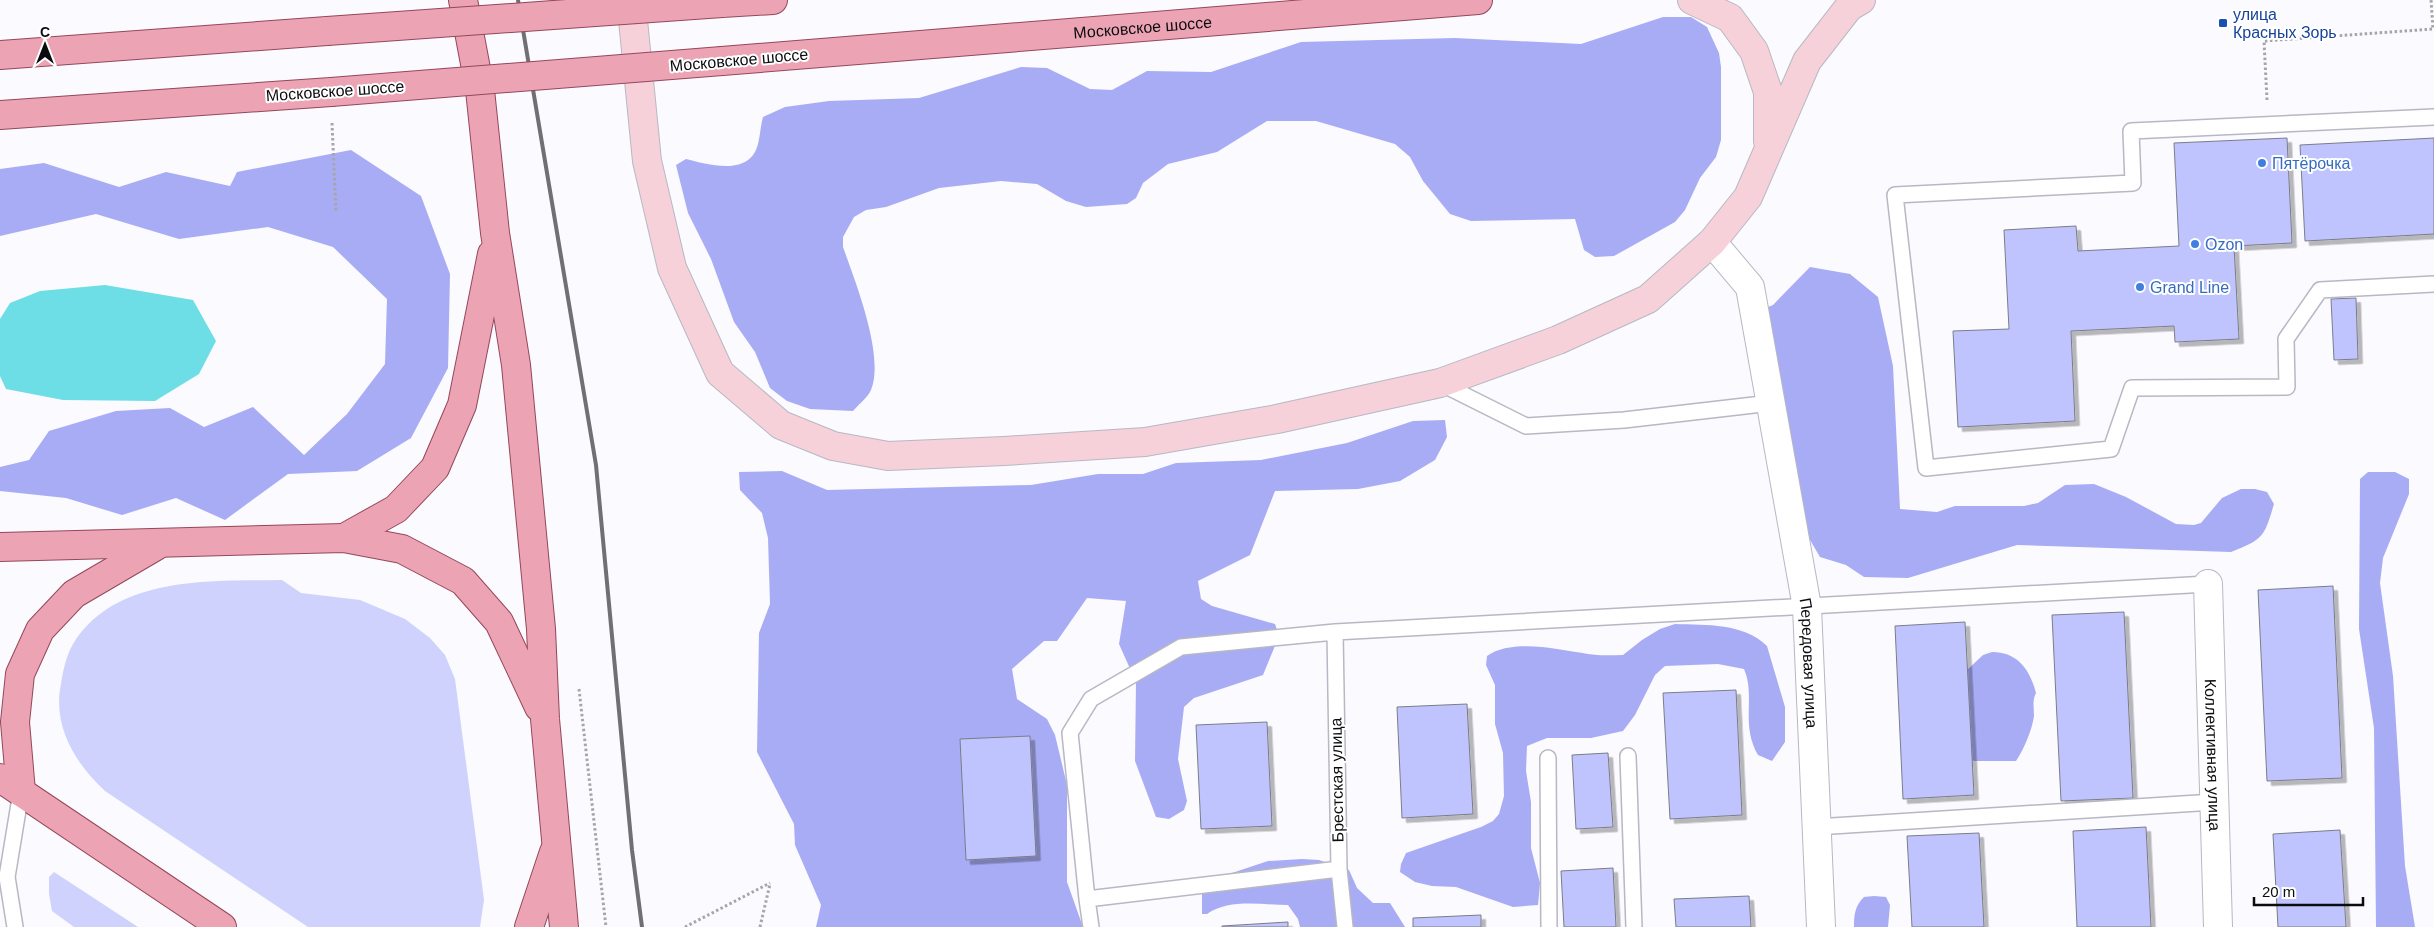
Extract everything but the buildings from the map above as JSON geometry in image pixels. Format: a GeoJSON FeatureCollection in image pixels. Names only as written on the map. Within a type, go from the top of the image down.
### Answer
{"type":"FeatureCollection","features":[{"type":"Feature","properties":{"kind":"main road"},"geometry":{"type":"LineString","coordinates":[[463,0],[480,90],[495,233],[516,365],[541,629],[545,719],[564,927]]}},
{"type":"Feature","properties":{"kind":"main road"},"geometry":{"type":"LineString","coordinates":[[631,0],[648,161],[672,268],[720,372],[781,425],[833,446],[888,456],[1145,442],[1277,419],[1440,383],[1558,340],[1648,299],[1712,242],[1748,197],[1807,61],[1849,7],[1861,0]]}},
{"type":"Feature","properties":{"kind":"main road"},"geometry":{"type":"LineString","coordinates":[[0,55],[773,0]]}},
{"type":"Feature","properties":{"kind":"main road","name":"Московское шоссе"},"geometry":{"type":"LineString","coordinates":[[0,115],[331,92],[1478,0]]}},
{"type":"Feature","properties":{"kind":"main road"},"geometry":{"type":"LineString","coordinates":[[1692,0],[1730,18],[1754,51],[1768,92],[1768,153]]}},
{"type":"Feature","properties":{"kind":"main road"},"geometry":{"type":"LineString","coordinates":[[344,538],[396,509],[435,468],[462,405],[495,233]]}},
{"type":"Feature","properties":{"kind":"main road"},"geometry":{"type":"LineString","coordinates":[[0,547],[344,538],[402,549],[463,581],[499,622],[545,719]]}},
{"type":"Feature","properties":{"kind":"main road"},"geometry":{"type":"LineString","coordinates":[[158,544],[74,594],[40,630],[20,674],[14,722],[11,785],[222,927]]}},
{"type":"Feature","properties":{"kind":"main road"},"geometry":{"type":"LineString","coordinates":[[529,927],[557,841]]}},
{"type":"Feature","properties":{"kind":"street","name":"Передовая улица"},"geometry":{"type":"LineString","coordinates":[[1712,242],[1750,286],[1807,607],[1821,927]]}},
{"type":"Feature","properties":{"kind":"street","name":"Коллективная улица"},"geometry":{"type":"LineString","coordinates":[[2208,584],[2218,927]]}},
{"type":"Feature","properties":{"kind":"lane"},"geometry":{"type":"LineString","coordinates":[[2434,117],[2131,131],[2134,183],[1895,195],[1926,468],[2111,449],[2132,388],[2287,387],[2286,339],[2320,290],[2434,284]]}},
{"type":"Feature","properties":{"kind":"lane"},"geometry":{"type":"LineString","coordinates":[[1440,383],[1526,426],[1624,420],[1771,403]]}},
{"type":"Feature","properties":{"kind":"lane"},"geometry":{"type":"LineString","coordinates":[[1091,927],[1070,733],[1091,700],[1181,647],[1335,632],[2208,584]]}},
{"type":"Feature","properties":{"kind":"lane","name":"Брестская улица"},"geometry":{"type":"LineString","coordinates":[[1335,632],[1339,869],[1345,927]]}},
{"type":"Feature","properties":{"kind":"lane"},"geometry":{"type":"LineString","coordinates":[[1628,756],[1634,927]]}},
{"type":"Feature","properties":{"kind":"lane"},"geometry":{"type":"LineString","coordinates":[[1548,758],[1549,927]]}},
{"type":"Feature","properties":{"kind":"lane"},"geometry":{"type":"LineString","coordinates":[[11,785],[7,877],[15,927]]}},
{"type":"Feature","properties":{"kind":"lane"},"geometry":{"type":"LineString","coordinates":[[1816,827],[2214,802]]}},
{"type":"Feature","properties":{"kind":"lane"},"geometry":{"type":"LineString","coordinates":[[1087,899],[1339,869]]}},
{"type":"Feature","properties":{"kind":"path"},"geometry":{"type":"LineString","coordinates":[[2269,124],[2264,41],[2433,29],[2430,0]]}},
{"type":"Feature","properties":{"kind":"path"},"geometry":{"type":"LineString","coordinates":[[331,92],[336,213]]}},
{"type":"Feature","properties":{"kind":"path"},"geometry":{"type":"LineString","coordinates":[[685,927],[770,884],[760,927]]}},
{"type":"Feature","properties":{"kind":"shaded area"},"geometry":{"type":"Polygon","coordinates":[[[1663,17],[1691,17],[1707,27],[1719,53],[1721,67],[1721,140],[1716,157],[1700,178],[1685,210],[1675,222],[1614,256],[1595,257],[1584,250],[1575,219],[1471,221],[1450,214],[1423,181],[1410,157],[1395,144],[1316,121],[1267,121],[1217,152],[1168,164],[1143,183],[1136,198],[1127,204],[1086,207],[1066,201],[1037,184],[1001,181],[939,188],[886,207],[866,210],[854,217],[843,237],[843,247],[867,318],[874,358],[874,375],[870,393],[853,411],[810,409],[787,401],[770,388],[755,352],[734,322],[711,259],[688,213],[676,165],[686,159],[723,166],[742,164],[755,152],[763,117],[785,107],[829,101],[919,98],[1021,67],[1047,68],[1090,89],[1112,90],[1147,71],[1211,72],[1301,42],[1455,38],[1581,44],[1663,17]]]}},
{"type":"Feature","properties":{"kind":"shaded area"},"geometry":{"type":"Polygon","coordinates":[[[351,150],[421,196],[450,274],[448,368],[411,438],[357,471],[288,474],[225,520],[176,498],[122,515],[66,498],[0,491],[0,467],[29,460],[49,431],[116,411],[170,408],[204,427],[253,407],[304,455],[347,414],[385,364],[387,299],[333,247],[268,227],[179,239],[96,214],[0,236],[0,169],[44,163],[119,187],[166,172],[230,186],[237,172],[351,150]]]}},
{"type":"Feature","properties":{"kind":"shaded area"},"geometry":{"type":"Polygon","coordinates":[[[1810,267],[1850,274],[1878,297],[1893,366],[1900,509],[1937,512],[1955,506],[2024,506],[2038,503],[2065,485],[2094,484],[2126,497],[2176,524],[2194,525],[2201,523],[2222,498],[2241,489],[2255,489],[2267,492],[2274,504],[2265,530],[2261,536],[2250,544],[2231,552],[2017,545],[1908,578],[1864,577],[1846,565],[1820,557],[1810,540],[1779,521],[1775,512],[1771,403],[1761,310],[1773,305],[1810,267]]]}},
{"type":"Feature","properties":{"kind":"shaded area"},"geometry":{"type":"Polygon","coordinates":[[[105,285],[193,300],[216,341],[199,374],[155,401],[63,400],[6,389],[0,376],[0,319],[10,303],[40,291],[105,285]]]}},
{"type":"Feature","properties":{"kind":"shaded area"},"geometry":{"type":"Polygon","coordinates":[[[1445,420],[1447,437],[1435,460],[1400,481],[1358,489],[1275,491],[1250,555],[1198,581],[1201,599],[1212,606],[1275,624],[1279,636],[1263,675],[1194,698],[1184,707],[1178,759],[1187,801],[1184,810],[1169,819],[1156,817],[1135,761],[1136,682],[1119,644],[1126,601],[1087,598],[1057,641],[1044,641],[1012,669],[1017,699],[1047,719],[1055,735],[1067,785],[1067,882],[1083,927],[816,927],[821,905],[795,845],[794,824],[757,752],[759,633],[770,604],[768,538],[762,513],[740,490],[739,472],[782,471],[827,490],[1031,485],[1098,474],[1143,474],[1176,463],[1261,460],[1347,443],[1413,421],[1445,420]]]}},
{"type":"Feature","properties":{"kind":"shaded area"},"geometry":{"type":"Polygon","coordinates":[[[2368,472],[2395,472],[2409,479],[2409,494],[2383,558],[2380,583],[2393,676],[2405,866],[2415,927],[2376,927],[2374,728],[2359,629],[2360,479],[2368,472]]]}},
{"type":"Feature","properties":{"kind":"shaded area"},"geometry":{"type":"Polygon","coordinates":[[[282,580],[301,593],[360,600],[405,619],[430,638],[445,655],[455,679],[484,900],[480,927],[308,927],[105,791],[76,757],[63,730],[59,700],[68,653],[91,621],[114,605],[139,594],[167,586],[196,582],[282,580]]]}},
{"type":"Feature","properties":{"kind":"shaded area"},"geometry":{"type":"Polygon","coordinates":[[[1675,624],[1712,625],[1736,629],[1758,638],[1767,646],[1785,707],[1785,742],[1772,761],[1758,755],[1753,744],[1749,722],[1749,690],[1744,669],[1718,664],[1665,666],[1655,675],[1635,715],[1623,731],[1591,738],[1547,738],[1527,746],[1526,771],[1531,802],[1531,848],[1540,883],[1538,905],[1513,907],[1456,887],[1432,886],[1415,882],[1400,872],[1406,853],[1481,827],[1493,821],[1499,814],[1504,796],[1503,753],[1495,724],[1495,685],[1486,665],[1487,656],[1498,651],[1523,646],[1550,648],[1592,655],[1623,655],[1660,629],[1675,624]]]}},
{"type":"Feature","properties":{"kind":"shaded area"},"geometry":{"type":"Polygon","coordinates":[[[1992,652],[2009,655],[2022,664],[2030,677],[2036,693],[2031,727],[2025,745],[2016,761],[1974,761],[1960,755],[1965,672],[1983,655],[1992,652]]]}},
{"type":"Feature","properties":{"kind":"shaded area"},"geometry":{"type":"Polygon","coordinates":[[[1319,860],[1349,870],[1357,888],[1373,903],[1390,903],[1405,927],[1300,927],[1298,919],[1288,905],[1236,904],[1202,914],[1202,892],[1205,882],[1268,861],[1319,860]]]}},
{"type":"Feature","properties":{"kind":"shaded area"},"geometry":{"type":"Polygon","coordinates":[[[54,872],[138,927],[74,927],[52,911],[49,877],[54,872]]]}},
{"type":"Feature","properties":{"kind":"shaded area"},"geometry":{"type":"Polygon","coordinates":[[[1864,897],[1886,897],[1890,905],[1888,927],[1854,927],[1857,907],[1864,897]]]}},
{"type":"Feature","properties":{"kind":"railway"},"geometry":{"type":"LineString","coordinates":[[518,0],[596,465],[632,850],[642,927]]}},
{"type":"Feature","properties":{"kind":"place","name":"улица Красных Зорь"},"geometry":{"type":"Point","coordinates":[2223,23]}},
{"type":"Feature","properties":{"kind":"place","name":"Пятёрочка"},"geometry":{"type":"Point","coordinates":[2262,163]}},
{"type":"Feature","properties":{"kind":"place","name":"Ozon"},"geometry":{"type":"Point","coordinates":[2195,244]}},
{"type":"Feature","properties":{"kind":"place","name":"Grand Line"},"geometry":{"type":"Point","coordinates":[2140,287]}}]}
